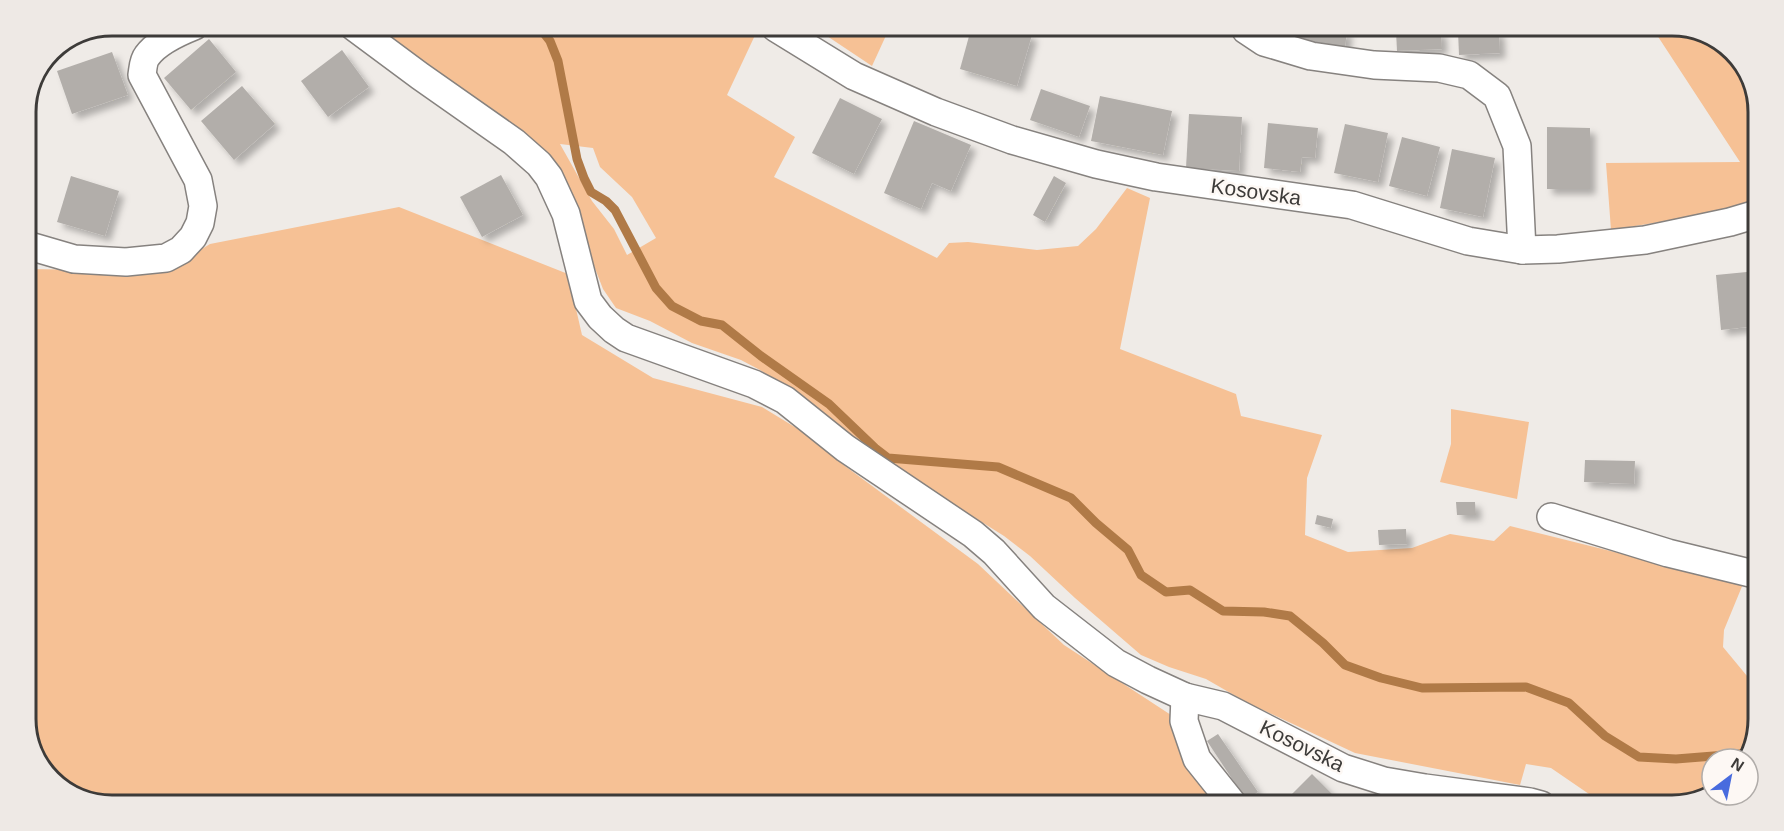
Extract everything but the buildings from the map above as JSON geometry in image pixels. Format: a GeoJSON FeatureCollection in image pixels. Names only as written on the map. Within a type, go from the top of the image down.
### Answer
{"type":"FeatureCollection","features":[{"type":"Feature","properties":{"kind":"street"},"geometry":{"type":"LineString","coordinates":[[36,248],[74,259],[126,262],[166,258],[182,250],[193,237],[200,223],[203,206],[198,180],[142,75],[147,56],[172,36]]}},
{"type":"Feature","properties":{"kind":"street","name":"Kosovska"},"geometry":{"type":"LineString","coordinates":[[366,36],[514,142],[539,164],[549,177],[566,214],[588,301],[614,330],[626,338],[754,384],[785,400],[845,448],[973,534],[994,552],[1044,607],[1116,663],[1148,681],[1185,697],[1223,706],[1343,768],[1384,781],[1473,795]]}},
{"type":"Feature","properties":{"kind":"street","name":"Kosovska"},"geometry":{"type":"LineString","coordinates":[[789,36],[854,76],[936,112],[1012,140],[1096,164],[1156,177],[1352,205],[1468,241],[1522,250],[1558,249],[1645,240],[1748,217]]}},
{"type":"Feature","properties":{"kind":"street"},"geometry":{"type":"LineString","coordinates":[[1255,36],[1264,42],[1311,56],[1374,65],[1439,68],[1469,75],[1497,96],[1517,146],[1522,250]]}},
{"type":"Feature","properties":{"kind":"street"},"geometry":{"type":"LineString","coordinates":[[1551,518],[1668,553],[1748,573]]}},
{"type":"Feature","properties":{"kind":"street"},"geometry":{"type":"LineString","coordinates":[[1185,697],[1184,721],[1197,759],[1226,795]]}},
{"type":"Feature","properties":{"kind":"shaded area"},"geometry":{"type":"Polygon","coordinates":[[[387,36],[755,36],[727,95],[795,137],[774,177],[937,258],[949,243],[968,242],[1037,250],[1078,246],[1096,229],[1127,188],[1150,198],[1120,349],[1236,394],[1241,416],[1322,435],[1307,478],[1305,535],[1348,552],[1412,548],[1450,534],[1494,541],[1510,526],[1743,584],[1724,630],[1723,647],[1748,677],[1747,734],[1742,747],[1700,747],[1700,789],[1682,794],[1590,795],[1551,768],[1526,764],[1520,785],[1355,753],[1246,702],[1206,679],[1141,655],[1030,556],[1004,536],[856,443],[816,408],[760,370],[741,360],[692,343],[650,321],[616,308],[603,289],[556,168],[541,148],[522,130],[387,36]],[[560,144],[592,201],[614,229],[627,255],[656,238],[632,197],[600,167],[593,148],[560,144]]]}},
{"type":"Feature","properties":{"kind":"shaded area"},"geometry":{"type":"Polygon","coordinates":[[[827,36],[886,36],[872,66],[827,36]]]}},
{"type":"Feature","properties":{"kind":"shaded area"},"geometry":{"type":"Polygon","coordinates":[[[1658,36],[1687,37],[1710,46],[1726,58],[1738,74],[1747,97],[1748,107],[1748,203],[1702,215],[1611,230],[1606,163],[1740,162],[1658,36]]]}},
{"type":"Feature","properties":{"kind":"shaded area"},"geometry":{"type":"Polygon","coordinates":[[[399,207],[568,274],[582,335],[653,378],[762,407],[803,432],[845,466],[978,564],[1064,645],[1171,715],[1182,749],[1216,795],[112,795],[97,794],[74,785],[58,773],[44,753],[36,724],[36,269],[166,271],[210,244],[399,207]]]}},
{"type":"Feature","properties":{"kind":"shaded area"},"geometry":{"type":"Polygon","coordinates":[[[1451,409],[1529,422],[1517,499],[1440,482],[1451,444],[1451,409]]]}},
{"type":"Feature","properties":{"kind":"waterway"},"geometry":{"type":"LineString","coordinates":[[546,36],[558,61],[577,159],[584,178],[591,192],[615,210],[656,288],[672,306],[701,321],[722,325],[829,404],[888,458],[998,467],[1071,498],[1128,550],[1141,575],[1166,592],[1190,590],[1223,611],[1264,612],[1290,616],[1345,665],[1381,678],[1422,688],[1526,687],[1569,703],[1605,736],[1639,757],[1676,759],[1700,757]]}}]}
